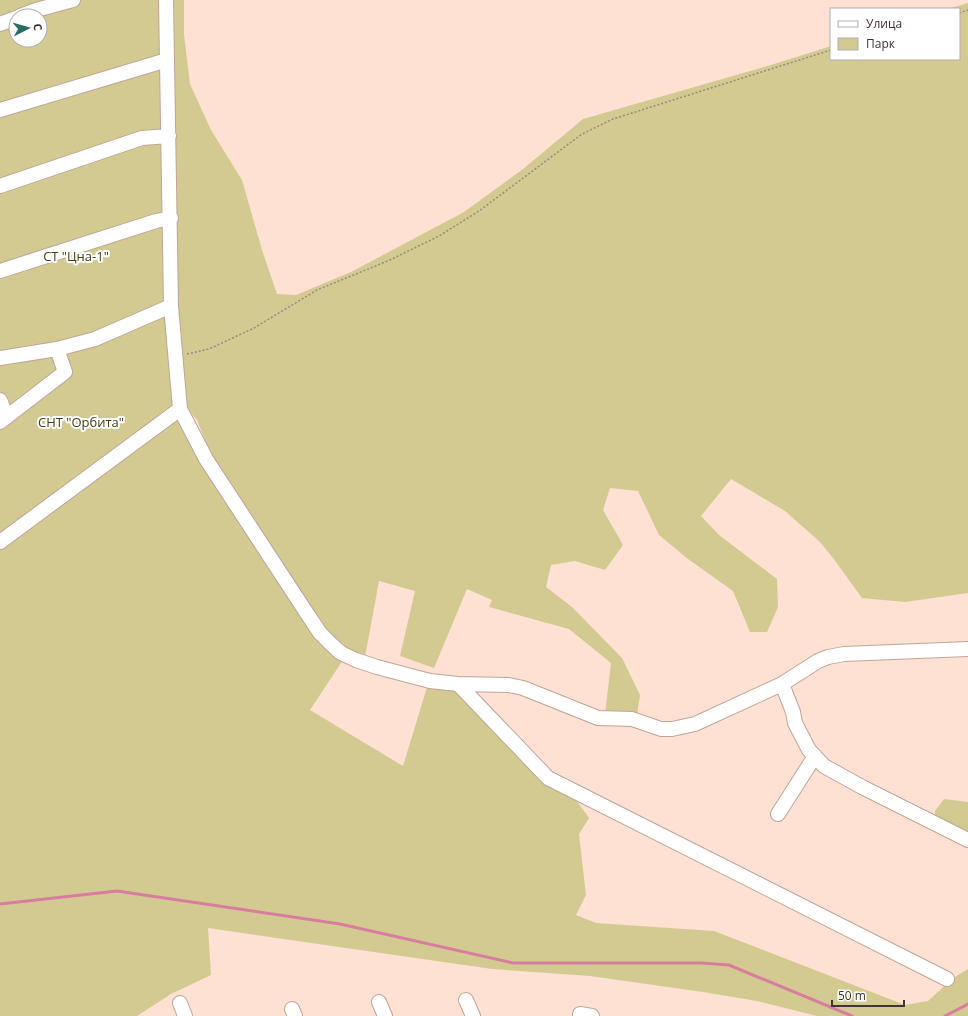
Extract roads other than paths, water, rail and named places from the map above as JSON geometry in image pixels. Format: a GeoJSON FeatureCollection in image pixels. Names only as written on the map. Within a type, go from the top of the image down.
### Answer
{"type":"FeatureCollection","features":[{"type":"Feature","properties":{"kind":"street"},"geometry":{"type":"LineString","coordinates":[[43,8],[73,0]]}},
{"type":"Feature","properties":{"kind":"street"},"geometry":{"type":"LineString","coordinates":[[166,0],[171,218],[171,306],[180,409],[206,459],[304,609],[320,633],[341,653],[377,667],[430,680],[458,684],[509,685],[523,688],[598,718],[632,720],[661,729],[672,729],[694,724],[782,684],[818,661],[833,656],[844,654],[968,649]]}},
{"type":"Feature","properties":{"kind":"street"},"geometry":{"type":"LineString","coordinates":[[0,110],[167,60]]}},
{"type":"Feature","properties":{"kind":"street"},"geometry":{"type":"LineString","coordinates":[[0,186],[142,138],[169,136]]}},
{"type":"Feature","properties":{"kind":"street"},"geometry":{"type":"LineString","coordinates":[[0,271],[156,221],[171,218]]}},
{"type":"Feature","properties":{"kind":"street"},"geometry":{"type":"LineString","coordinates":[[0,358],[57,349],[94,339],[171,306]]}},
{"type":"Feature","properties":{"kind":"street"},"geometry":{"type":"LineString","coordinates":[[0,400],[4,420],[65,372],[57,349]]}},
{"type":"Feature","properties":{"kind":"street"},"geometry":{"type":"LineString","coordinates":[[0,542],[180,409]]}},
{"type":"Feature","properties":{"kind":"street"},"geometry":{"type":"LineString","coordinates":[[458,684],[548,778],[947,979]]}},
{"type":"Feature","properties":{"kind":"street"},"geometry":{"type":"LineString","coordinates":[[782,684],[793,712],[795,723],[809,750],[824,766],[862,787],[968,840]]}},
{"type":"Feature","properties":{"kind":"street"},"geometry":{"type":"LineString","coordinates":[[778,814],[815,756]]}},
{"type":"Feature","properties":{"kind":"street"},"geometry":{"type":"LineString","coordinates":[[466,1000],[473,1016]]}},
{"type":"Feature","properties":{"kind":"street"},"geometry":{"type":"LineString","coordinates":[[379,1002],[384,1016]]}},
{"type":"Feature","properties":{"kind":"street"},"geometry":{"type":"LineString","coordinates":[[180,1003],[185,1016]]}},
{"type":"Feature","properties":{"kind":"street"},"geometry":{"type":"LineString","coordinates":[[580,1016],[580,1014],[592,1016]]}},
{"type":"Feature","properties":{"kind":"waterway"},"geometry":{"type":"LineString","coordinates":[[0,904],[117,891],[340,924],[513,963],[701,963],[729,965],[852,1016]]}},
{"type":"Feature","properties":{"kind":"waterway"},"geometry":{"type":"LineString","coordinates":[[945,1016],[968,1004]]}},
{"type":"Feature","properties":{"kind":"park label","name":"СТ \"Цна-1\""},"geometry":{"type":"Point","coordinates":[76,256]}},
{"type":"Feature","properties":{"kind":"park label","name":"CНТ \"Орбита\""},"geometry":{"type":"Point","coordinates":[81,422]}}]}
